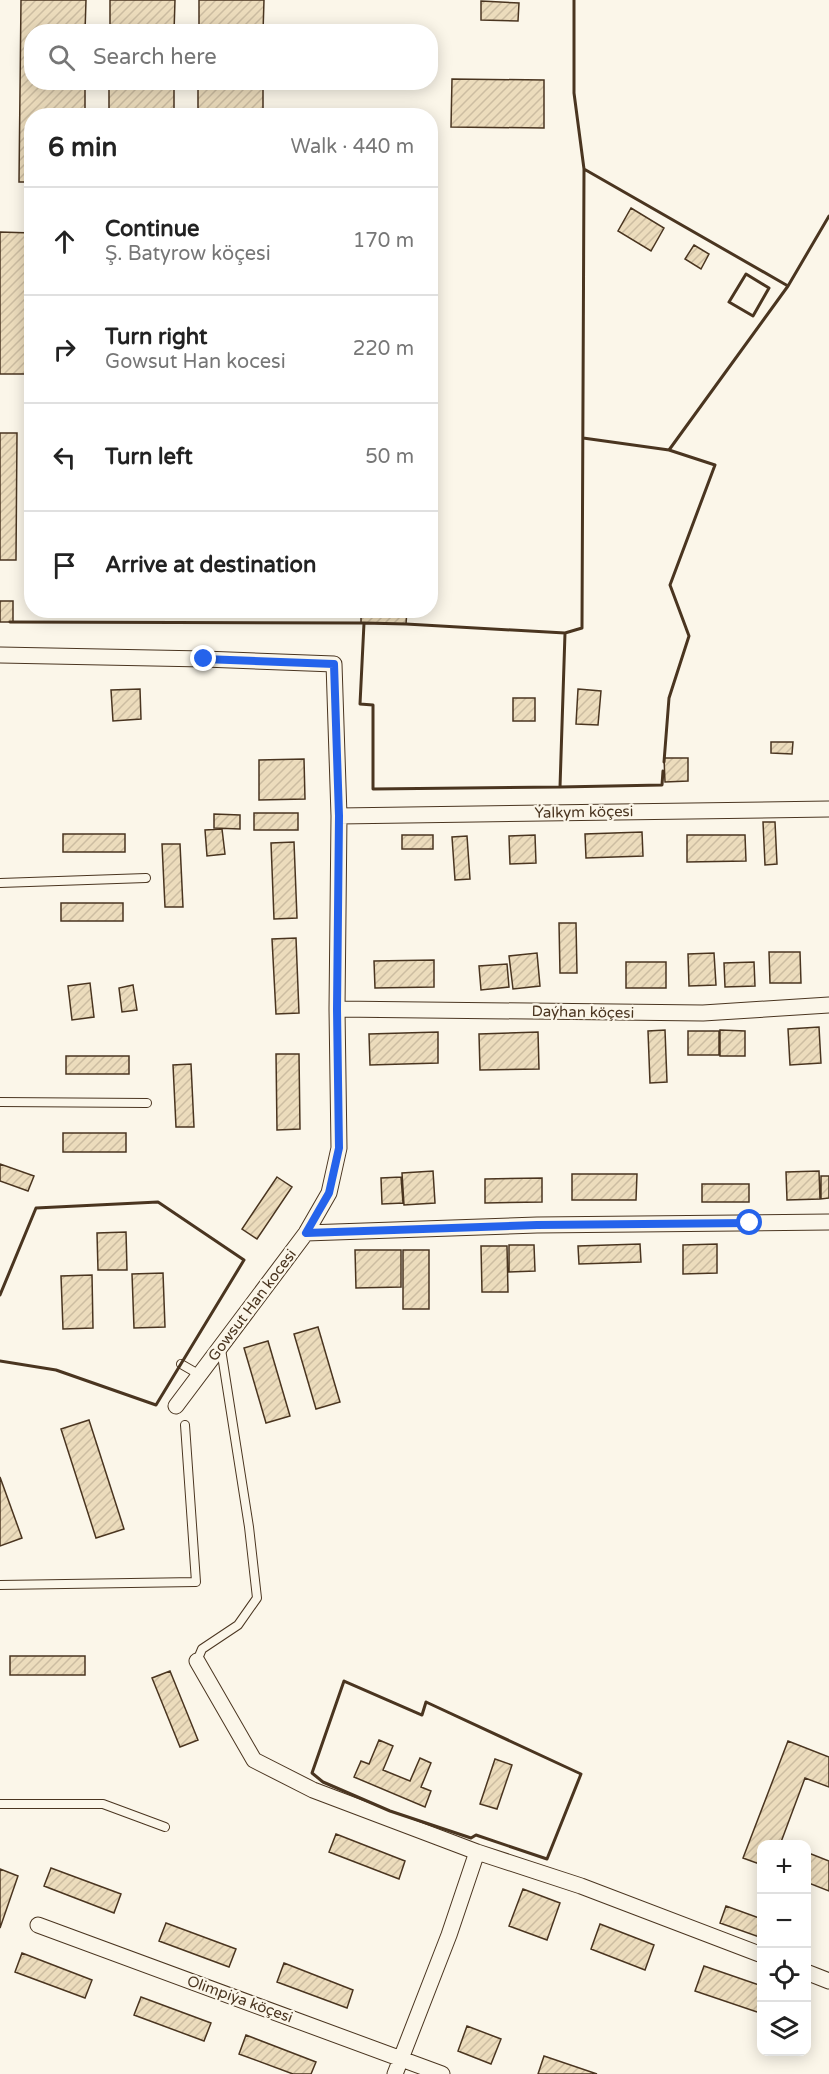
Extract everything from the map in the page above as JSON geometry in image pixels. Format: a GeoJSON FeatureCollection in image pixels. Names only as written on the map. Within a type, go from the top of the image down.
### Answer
{"type":"FeatureCollection","features":[{"type":"Feature","properties":{"kind":"street","name":"Gowsut Han kocesi"},"geometry":{"type":"LineString","coordinates":[[0,655],[334,664],[339,816],[337,1009],[339,1148],[329,1193],[306,1233],[176,1406]]}},
{"type":"Feature","properties":{"kind":"street","name":"Ýalkym köçesi"},"geometry":{"type":"LineString","coordinates":[[339,816],[829,809]]}},
{"type":"Feature","properties":{"kind":"street","name":"Daýhan köçesi"},"geometry":{"type":"LineString","coordinates":[[337,1009],[703,1013],[829,1005]]}},
{"type":"Feature","properties":{"kind":"street"},"geometry":{"type":"LineString","coordinates":[[306,1233],[537,1225],[829,1222]]}},
{"type":"Feature","properties":{"kind":"street"},"geometry":{"type":"LineString","coordinates":[[197,1661],[254,1760],[313,1790],[477,1852],[581,1886],[757,1953]]}},
{"type":"Feature","properties":{"kind":"street"},"geometry":{"type":"LineString","coordinates":[[394,2074],[449,1935],[477,1852]]}},
{"type":"Feature","properties":{"kind":"street","name":"Olimpiýa köçesi"},"geometry":{"type":"LineString","coordinates":[[38,1924],[442,2074]]}},
{"type":"Feature","properties":{"kind":"street"},"geometry":{"type":"LineString","coordinates":[[811,1974],[829,1981]]}},
{"type":"Feature","properties":{"kind":"lane"},"geometry":{"type":"LineString","coordinates":[[0,883],[146,878]]}},
{"type":"Feature","properties":{"kind":"lane"},"geometry":{"type":"LineString","coordinates":[[0,1102],[147,1103]]}},
{"type":"Feature","properties":{"kind":"lane"},"geometry":{"type":"LineString","coordinates":[[197,1661],[202,1649],[238,1625],[257,1598],[249,1527],[220,1348]]}},
{"type":"Feature","properties":{"kind":"lane"},"geometry":{"type":"LineString","coordinates":[[181,1364],[200,1375]]}},
{"type":"Feature","properties":{"kind":"lane"},"geometry":{"type":"LineString","coordinates":[[0,1585],[196,1582],[185,1425]]}},
{"type":"Feature","properties":{"kind":"lane"},"geometry":{"type":"LineString","coordinates":[[0,1804],[103,1804],[165,1827]]}},
{"type":"Feature","properties":{"kind":"building"},"geometry":{"type":"Polygon","coordinates":[[[21,0],[86,0],[85,24],[24,24],[24,90],[85,90],[85,108],[24,108],[24,182],[19,182],[21,0]]]}},
{"type":"Feature","properties":{"kind":"building"},"geometry":{"type":"Polygon","coordinates":[[[110,0],[175,0],[174,24],[110,24],[110,0]]]}},
{"type":"Feature","properties":{"kind":"building"},"geometry":{"type":"Polygon","coordinates":[[[199,0],[264,0],[263,24],[199,24],[199,0]]]}},
{"type":"Feature","properties":{"kind":"building"},"geometry":{"type":"Polygon","coordinates":[[[481,1],[519,3],[518,21],[481,20],[481,1]]]}},
{"type":"Feature","properties":{"kind":"building"},"geometry":{"type":"Polygon","coordinates":[[[452,79],[544,80],[544,128],[451,127],[452,79]]]}},
{"type":"Feature","properties":{"kind":"building"},"geometry":{"type":"Polygon","coordinates":[[[109,90],[174,90],[174,108],[109,108],[109,90]]]}},
{"type":"Feature","properties":{"kind":"building"},"geometry":{"type":"Polygon","coordinates":[[[198,90],[263,90],[263,108],[198,108],[198,90]]]}},
{"type":"Feature","properties":{"kind":"building"},"geometry":{"type":"Polygon","coordinates":[[[631,208],[664,228],[651,251],[618,231],[631,208]]]}},
{"type":"Feature","properties":{"kind":"building"},"geometry":{"type":"Polygon","coordinates":[[[0,232],[24,233],[24,374],[0,374],[0,232]]]}},
{"type":"Feature","properties":{"kind":"building"},"geometry":{"type":"Polygon","coordinates":[[[694,245],[709,254],[701,269],[685,259],[694,245]]]}},
{"type":"Feature","properties":{"kind":"building"},"geometry":{"type":"Polygon","coordinates":[[[0,433],[17,433],[16,560],[0,560],[0,433]]]}},
{"type":"Feature","properties":{"kind":"building"},"geometry":{"type":"Polygon","coordinates":[[[0,601],[13,601],[13,622],[0,622],[0,601]]]}},
{"type":"Feature","properties":{"kind":"building"},"geometry":{"type":"Polygon","coordinates":[[[361,618],[406,618],[406,624],[361,623],[361,618]]]}},
{"type":"Feature","properties":{"kind":"building"},"geometry":{"type":"Polygon","coordinates":[[[140,689],[141,719],[113,721],[111,690],[140,689]]]}},
{"type":"Feature","properties":{"kind":"building"},"geometry":{"type":"Polygon","coordinates":[[[578,689],[601,691],[598,725],[576,724],[578,689]]]}},
{"type":"Feature","properties":{"kind":"building"},"geometry":{"type":"Polygon","coordinates":[[[513,698],[535,698],[535,721],[513,721],[513,698]]]}},
{"type":"Feature","properties":{"kind":"building"},"geometry":{"type":"Polygon","coordinates":[[[771,742],[793,742],[792,754],[771,753],[771,742]]]}},
{"type":"Feature","properties":{"kind":"building"},"geometry":{"type":"Polygon","coordinates":[[[664,758],[688,758],[688,781],[665,782],[664,758]]]}},
{"type":"Feature","properties":{"kind":"building"},"geometry":{"type":"Polygon","coordinates":[[[304,759],[305,799],[259,800],[259,760],[304,759]]]}},
{"type":"Feature","properties":{"kind":"building"},"geometry":{"type":"Polygon","coordinates":[[[254,813],[298,813],[298,830],[254,830],[254,813]]]}},
{"type":"Feature","properties":{"kind":"building"},"geometry":{"type":"Polygon","coordinates":[[[214,814],[240,815],[240,829],[214,828],[214,814]]]}},
{"type":"Feature","properties":{"kind":"building"},"geometry":{"type":"Polygon","coordinates":[[[763,822],[775,822],[777,864],[765,865],[763,822]]]}},
{"type":"Feature","properties":{"kind":"building"},"geometry":{"type":"Polygon","coordinates":[[[222,829],[225,854],[207,856],[205,830],[222,829]]]}},
{"type":"Feature","properties":{"kind":"building"},"geometry":{"type":"Polygon","coordinates":[[[642,832],[643,856],[586,858],[585,834],[642,832]]]}},
{"type":"Feature","properties":{"kind":"building"},"geometry":{"type":"Polygon","coordinates":[[[63,834],[125,834],[125,852],[63,852],[63,834]]]}},
{"type":"Feature","properties":{"kind":"building"},"geometry":{"type":"Polygon","coordinates":[[[402,835],[433,835],[433,849],[402,849],[402,835]]]}},
{"type":"Feature","properties":{"kind":"building"},"geometry":{"type":"Polygon","coordinates":[[[535,835],[536,863],[510,864],[509,836],[535,835]]]}},
{"type":"Feature","properties":{"kind":"building"},"geometry":{"type":"Polygon","coordinates":[[[687,835],[745,835],[746,861],[687,862],[687,835]]]}},
{"type":"Feature","properties":{"kind":"building"},"geometry":{"type":"Polygon","coordinates":[[[467,836],[470,879],[455,880],[452,837],[467,836]]]}},
{"type":"Feature","properties":{"kind":"building"},"geometry":{"type":"Polygon","coordinates":[[[294,842],[297,918],[274,919],[271,843],[294,842]]]}},
{"type":"Feature","properties":{"kind":"building"},"geometry":{"type":"Polygon","coordinates":[[[162,844],[180,844],[183,907],[165,907],[162,844]]]}},
{"type":"Feature","properties":{"kind":"building"},"geometry":{"type":"Polygon","coordinates":[[[61,903],[123,903],[123,921],[61,921],[61,903]]]}},
{"type":"Feature","properties":{"kind":"building"},"geometry":{"type":"Polygon","coordinates":[[[559,923],[576,923],[577,973],[560,973],[559,923]]]}},
{"type":"Feature","properties":{"kind":"building"},"geometry":{"type":"Polygon","coordinates":[[[296,938],[299,1013],[276,1014],[272,939],[296,938]]]}},
{"type":"Feature","properties":{"kind":"building"},"geometry":{"type":"Polygon","coordinates":[[[769,952],[800,952],[801,983],[770,983],[769,952]]]}},
{"type":"Feature","properties":{"kind":"building"},"geometry":{"type":"Polygon","coordinates":[[[537,953],[540,986],[513,989],[509,956],[537,953]]]}},
{"type":"Feature","properties":{"kind":"building"},"geometry":{"type":"Polygon","coordinates":[[[714,953],[716,985],[689,986],[688,954],[714,953]]]}},
{"type":"Feature","properties":{"kind":"building"},"geometry":{"type":"Polygon","coordinates":[[[434,960],[434,987],[375,988],[374,961],[434,960]]]}},
{"type":"Feature","properties":{"kind":"building"},"geometry":{"type":"Polygon","coordinates":[[[626,962],[666,962],[666,988],[626,988],[626,962]]]}},
{"type":"Feature","properties":{"kind":"building"},"geometry":{"type":"Polygon","coordinates":[[[754,962],[755,986],[725,987],[724,963],[754,962]]]}},
{"type":"Feature","properties":{"kind":"building"},"geometry":{"type":"Polygon","coordinates":[[[507,964],[509,987],[481,990],[479,966],[507,964]]]}},
{"type":"Feature","properties":{"kind":"building"},"geometry":{"type":"Polygon","coordinates":[[[90,983],[94,1017],[72,1020],[68,986],[90,983]]]}},
{"type":"Feature","properties":{"kind":"building"},"geometry":{"type":"Polygon","coordinates":[[[133,985],[137,1010],[122,1012],[119,988],[133,985]]]}},
{"type":"Feature","properties":{"kind":"building"},"geometry":{"type":"Polygon","coordinates":[[[819,1027],[821,1063],[790,1065],[788,1029],[819,1027]]]}},
{"type":"Feature","properties":{"kind":"building"},"geometry":{"type":"Polygon","coordinates":[[[665,1030],[667,1082],[650,1083],[648,1031],[665,1030]]]}},
{"type":"Feature","properties":{"kind":"building"},"geometry":{"type":"Polygon","coordinates":[[[720,1030],[745,1031],[745,1056],[720,1056],[720,1030]]]}},
{"type":"Feature","properties":{"kind":"building"},"geometry":{"type":"Polygon","coordinates":[[[688,1031],[719,1031],[719,1055],[688,1055],[688,1031]]]}},
{"type":"Feature","properties":{"kind":"building"},"geometry":{"type":"Polygon","coordinates":[[[438,1032],[438,1063],[370,1065],[369,1034],[438,1032]]]}},
{"type":"Feature","properties":{"kind":"building"},"geometry":{"type":"Polygon","coordinates":[[[538,1032],[539,1069],[480,1070],[479,1034],[538,1032]]]}},
{"type":"Feature","properties":{"kind":"building"},"geometry":{"type":"Polygon","coordinates":[[[276,1054],[299,1054],[300,1129],[277,1130],[276,1054]]]}},
{"type":"Feature","properties":{"kind":"building"},"geometry":{"type":"Polygon","coordinates":[[[66,1056],[129,1056],[129,1074],[66,1074],[66,1056]]]}},
{"type":"Feature","properties":{"kind":"building"},"geometry":{"type":"Polygon","coordinates":[[[191,1064],[194,1127],[176,1127],[173,1065],[191,1064]]]}},
{"type":"Feature","properties":{"kind":"building"},"geometry":{"type":"Polygon","coordinates":[[[63,1133],[126,1133],[126,1152],[63,1152],[63,1133]]]}},
{"type":"Feature","properties":{"kind":"building"},"geometry":{"type":"Polygon","coordinates":[[[0,1164],[34,1176],[28,1191],[0,1181],[0,1164]]]}},
{"type":"Feature","properties":{"kind":"building"},"geometry":{"type":"Polygon","coordinates":[[[433,1171],[435,1203],[404,1205],[402,1173],[433,1171]]]}},
{"type":"Feature","properties":{"kind":"building"},"geometry":{"type":"Polygon","coordinates":[[[819,1171],[820,1199],[787,1200],[786,1172],[819,1171]]]}},
{"type":"Feature","properties":{"kind":"building"},"geometry":{"type":"Polygon","coordinates":[[[572,1174],[637,1174],[636,1200],[572,1200],[572,1174]]]}},
{"type":"Feature","properties":{"kind":"building"},"geometry":{"type":"Polygon","coordinates":[[[821,1176],[829,1176],[829,1198],[821,1199],[821,1176]]]}},
{"type":"Feature","properties":{"kind":"building"},"geometry":{"type":"Polygon","coordinates":[[[277,1177],[292,1187],[257,1239],[242,1229],[277,1177]]]}},
{"type":"Feature","properties":{"kind":"building"},"geometry":{"type":"Polygon","coordinates":[[[401,1177],[403,1203],[382,1204],[381,1178],[401,1177]]]}},
{"type":"Feature","properties":{"kind":"building"},"geometry":{"type":"Polygon","coordinates":[[[542,1178],[542,1202],[485,1203],[485,1179],[542,1178]]]}},
{"type":"Feature","properties":{"kind":"building"},"geometry":{"type":"Polygon","coordinates":[[[702,1184],[749,1184],[749,1202],[702,1202],[702,1184]]]}},
{"type":"Feature","properties":{"kind":"building"},"geometry":{"type":"Polygon","coordinates":[[[126,1232],[127,1270],[98,1270],[97,1233],[126,1232]]]}},
{"type":"Feature","properties":{"kind":"building"},"geometry":{"type":"Polygon","coordinates":[[[640,1244],[641,1262],[579,1264],[578,1246],[640,1244]]]}},
{"type":"Feature","properties":{"kind":"building"},"geometry":{"type":"Polygon","coordinates":[[[717,1244],[717,1273],[683,1274],[683,1245],[717,1244]]]}},
{"type":"Feature","properties":{"kind":"building"},"geometry":{"type":"Polygon","coordinates":[[[509,1245],[534,1245],[535,1271],[509,1272],[509,1245]]]}},
{"type":"Feature","properties":{"kind":"building"},"geometry":{"type":"Polygon","coordinates":[[[481,1246],[507,1246],[508,1292],[482,1292],[481,1246]]]}},
{"type":"Feature","properties":{"kind":"building"},"geometry":{"type":"Polygon","coordinates":[[[355,1250],[401,1250],[401,1287],[356,1288],[355,1250]]]}},
{"type":"Feature","properties":{"kind":"building"},"geometry":{"type":"Polygon","coordinates":[[[403,1250],[429,1250],[429,1309],[403,1309],[403,1250]]]}},
{"type":"Feature","properties":{"kind":"building"},"geometry":{"type":"Polygon","coordinates":[[[163,1273],[165,1327],[134,1328],[132,1274],[163,1273]]]}},
{"type":"Feature","properties":{"kind":"building"},"geometry":{"type":"Polygon","coordinates":[[[92,1275],[93,1328],[63,1329],[61,1276],[92,1275]]]}},
{"type":"Feature","properties":{"kind":"building"},"geometry":{"type":"Polygon","coordinates":[[[318,1327],[340,1402],[316,1409],[294,1334],[318,1327]]]}},
{"type":"Feature","properties":{"kind":"building"},"geometry":{"type":"Polygon","coordinates":[[[268,1341],[290,1416],[266,1423],[244,1348],[268,1341]]]}},
{"type":"Feature","properties":{"kind":"building"},"geometry":{"type":"Polygon","coordinates":[[[89,1420],[124,1529],[96,1538],[61,1429],[89,1420]]]}},
{"type":"Feature","properties":{"kind":"building"},"geometry":{"type":"Polygon","coordinates":[[[0,1477],[22,1538],[0,1546],[0,1477]]]}},
{"type":"Feature","properties":{"kind":"building"},"geometry":{"type":"Polygon","coordinates":[[[10,1656],[85,1656],[85,1675],[10,1675],[10,1656]]]}},
{"type":"Feature","properties":{"kind":"building"},"geometry":{"type":"Polygon","coordinates":[[[170,1671],[198,1740],[180,1747],[152,1678],[170,1671]]]}},
{"type":"Feature","properties":{"kind":"building"},"geometry":{"type":"Polygon","coordinates":[[[379,1740],[393,1746],[383,1770],[410,1781],[420,1758],[431,1763],[421,1787],[431,1791],[425,1807],[354,1777],[361,1761],[369,1764],[379,1740]]]}},
{"type":"Feature","properties":{"kind":"building"},"geometry":{"type":"Polygon","coordinates":[[[788,1741],[829,1757],[829,1787],[805,1778],[782,1840],[757,1840],[757,1863],[743,1858],[788,1741]]]}},
{"type":"Feature","properties":{"kind":"building"},"geometry":{"type":"Polygon","coordinates":[[[495,1759],[512,1765],[497,1809],[480,1804],[495,1759]]]}},
{"type":"Feature","properties":{"kind":"building"},"geometry":{"type":"Polygon","coordinates":[[[336,1834],[405,1861],[399,1879],[329,1852],[336,1834]]]}},
{"type":"Feature","properties":{"kind":"building"},"geometry":{"type":"Polygon","coordinates":[[[811,1854],[829,1861],[829,1891],[811,1884],[811,1854]]]}},
{"type":"Feature","properties":{"kind":"building"},"geometry":{"type":"Polygon","coordinates":[[[51,1868],[121,1894],[114,1913],[44,1886],[51,1868]]]}},
{"type":"Feature","properties":{"kind":"building"},"geometry":{"type":"Polygon","coordinates":[[[0,1869],[18,1876],[0,1928],[0,1869]]]}},
{"type":"Feature","properties":{"kind":"building"},"geometry":{"type":"Polygon","coordinates":[[[523,1889],[560,1903],[547,1940],[509,1926],[523,1889]]]}},
{"type":"Feature","properties":{"kind":"building"},"geometry":{"type":"Polygon","coordinates":[[[726,1906],[757,1917],[757,1936],[720,1923],[726,1906]]]}},
{"type":"Feature","properties":{"kind":"building"},"geometry":{"type":"Polygon","coordinates":[[[166,1923],[236,1949],[229,1967],[159,1941],[166,1923]]]}},
{"type":"Feature","properties":{"kind":"building"},"geometry":{"type":"Polygon","coordinates":[[[600,1924],[654,1945],[645,1970],[591,1949],[600,1924]]]}},
{"type":"Feature","properties":{"kind":"building"},"geometry":{"type":"Polygon","coordinates":[[[22,1953],[92,1980],[85,1998],[15,1972],[22,1953]]]}},
{"type":"Feature","properties":{"kind":"building"},"geometry":{"type":"Polygon","coordinates":[[[284,1963],[353,1990],[347,2008],[277,1982],[284,1963]]]}},
{"type":"Feature","properties":{"kind":"building"},"geometry":{"type":"Polygon","coordinates":[[[704,1966],[757,1984],[757,2012],[695,1991],[704,1966]]]}},
{"type":"Feature","properties":{"kind":"building"},"geometry":{"type":"Polygon","coordinates":[[[141,1997],[211,2023],[204,2041],[134,2015],[141,1997]]]}},
{"type":"Feature","properties":{"kind":"building"},"geometry":{"type":"Polygon","coordinates":[[[467,2026],[501,2039],[491,2064],[458,2051],[467,2026]]]}},
{"type":"Feature","properties":{"kind":"building"},"geometry":{"type":"Polygon","coordinates":[[[246,2035],[316,2062],[311,2074],[293,2074],[239,2054],[246,2035]]]}},
{"type":"Feature","properties":{"kind":"building"},"geometry":{"type":"Polygon","coordinates":[[[544,2056],[597,2074],[538,2074],[544,2056]]]}},
{"type":"Feature","properties":{"kind":"wall"},"geometry":{"type":"LineString","coordinates":[[565,633],[582,628],[584,169],[574,93],[574,0]]}},
{"type":"Feature","properties":{"kind":"wall"},"geometry":{"type":"LineString","coordinates":[[583,438],[669,450],[788,286],[584,169]]}},
{"type":"Feature","properties":{"kind":"wall"},"geometry":{"type":"LineString","coordinates":[[788,286],[829,216]]}},
{"type":"Feature","properties":{"kind":"wall"},"geometry":{"type":"LineString","coordinates":[[746,274],[769,288],[753,316],[729,302],[746,274]]}},
{"type":"Feature","properties":{"kind":"wall"},"geometry":{"type":"LineString","coordinates":[[664,762],[669,698],[689,636],[670,585],[715,465],[669,450]]}},
{"type":"Feature","properties":{"kind":"wall"},"geometry":{"type":"LineString","coordinates":[[10,622],[364,623]]}},
{"type":"Feature","properties":{"kind":"wall"},"geometry":{"type":"LineString","coordinates":[[364,623],[565,633],[560,787],[373,789],[373,705],[360,704],[364,623]]}},
{"type":"Feature","properties":{"kind":"wall"},"geometry":{"type":"LineString","coordinates":[[560,787],[662,785],[663,771]]}},
{"type":"Feature","properties":{"kind":"wall"},"geometry":{"type":"LineString","coordinates":[[0,1295],[36,1208],[158,1202],[244,1260],[156,1405],[56,1370],[0,1361]]}},
{"type":"Feature","properties":{"kind":"wall"},"geometry":{"type":"LineString","coordinates":[[344,1681],[422,1715],[426,1702],[581,1774],[547,1859],[476,1835],[471,1838],[390,1811],[323,1782],[312,1773],[344,1681]]}},
{"type":"Feature","properties":{"kind":"route"},"geometry":{"type":"LineString","coordinates":[[204,659],[334,664],[339,816],[337,1009],[339,1148],[329,1193],[306,1233],[537,1225],[750,1223]]}}]}
